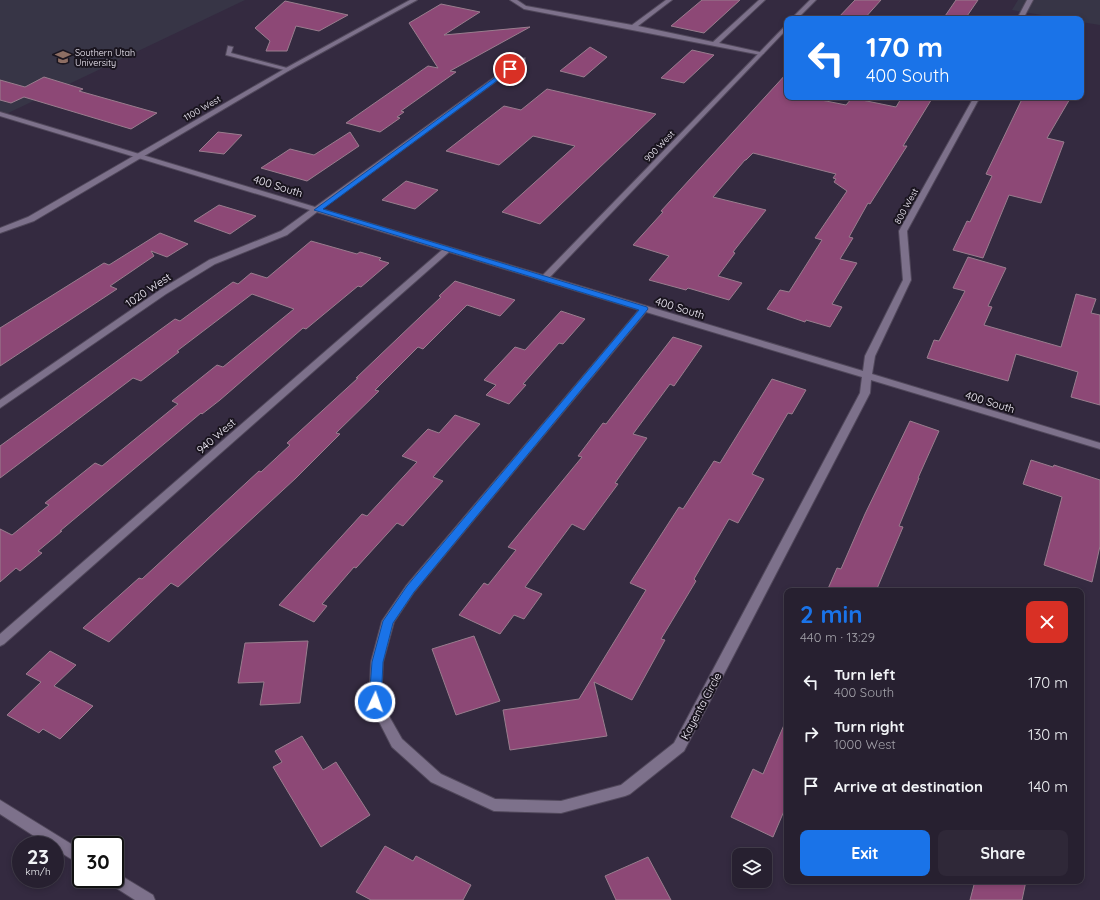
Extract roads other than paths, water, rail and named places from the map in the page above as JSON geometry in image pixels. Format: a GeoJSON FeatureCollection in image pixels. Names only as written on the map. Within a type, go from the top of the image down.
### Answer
{"type":"FeatureCollection","features":[{"type":"Feature","properties":{"kind":"street","name":"1100 West"},"geometry":{"type":"LineString","coordinates":[[0,231],[30,219],[288,69],[414,0]]}},
{"type":"Feature","properties":{"kind":"street"},"geometry":{"type":"LineString","coordinates":[[513,0],[524,7],[633,27],[760,53]]}},
{"type":"Feature","properties":{"kind":"street"},"geometry":{"type":"LineString","coordinates":[[633,27],[669,0]]}},
{"type":"Feature","properties":{"kind":"street"},"geometry":{"type":"LineString","coordinates":[[714,44],[762,0]]}},
{"type":"Feature","properties":{"kind":"street"},"geometry":{"type":"LineString","coordinates":[[797,16],[813,0]]}},
{"type":"Feature","properties":{"kind":"street"},"geometry":{"type":"LineString","coordinates":[[1022,16],[1030,0]]}},
{"type":"Feature","properties":{"kind":"street","name":"900 West"},"geometry":{"type":"LineString","coordinates":[[544,279],[784,29]]}},
{"type":"Feature","properties":{"kind":"street"},"geometry":{"type":"LineString","coordinates":[[230,47],[228,54],[288,69]]}},
{"type":"Feature","properties":{"kind":"street","name":"1020 West"},"geometry":{"type":"LineString","coordinates":[[0,405],[163,292],[212,262],[284,233],[523,60]]}},
{"type":"Feature","properties":{"kind":"street","name":"800 West"},"geometry":{"type":"LineString","coordinates":[[868,376],[870,356],[907,280],[903,231],[975,100]]}},
{"type":"Feature","properties":{"kind":"street","name":"400 South"},"geometry":{"type":"LineString","coordinates":[[0,114],[1100,446]]}},
{"type":"Feature","properties":{"kind":"street","name":"940 West"},"geometry":{"type":"LineString","coordinates":[[0,641],[447,250]]}},
{"type":"Feature","properties":{"kind":"street","name":"Kayenta Circle"},"geometry":{"type":"LineString","coordinates":[[644,309],[410,589],[388,621],[377,662],[375,702],[397,743],[436,778],[494,805],[561,807],[625,790],[679,747],[865,393],[868,376]]}},
{"type":"Feature","properties":{"kind":"street"},"geometry":{"type":"LineString","coordinates":[[0,806],[72,852]]}},
{"type":"Feature","properties":{"kind":"street"},"geometry":{"type":"LineString","coordinates":[[124,885],[148,900]]}},
{"type":"Feature","properties":{"kind":"place","name":"Southern Utah University"},"geometry":{"type":"Point","coordinates":[63,57]}}]}
